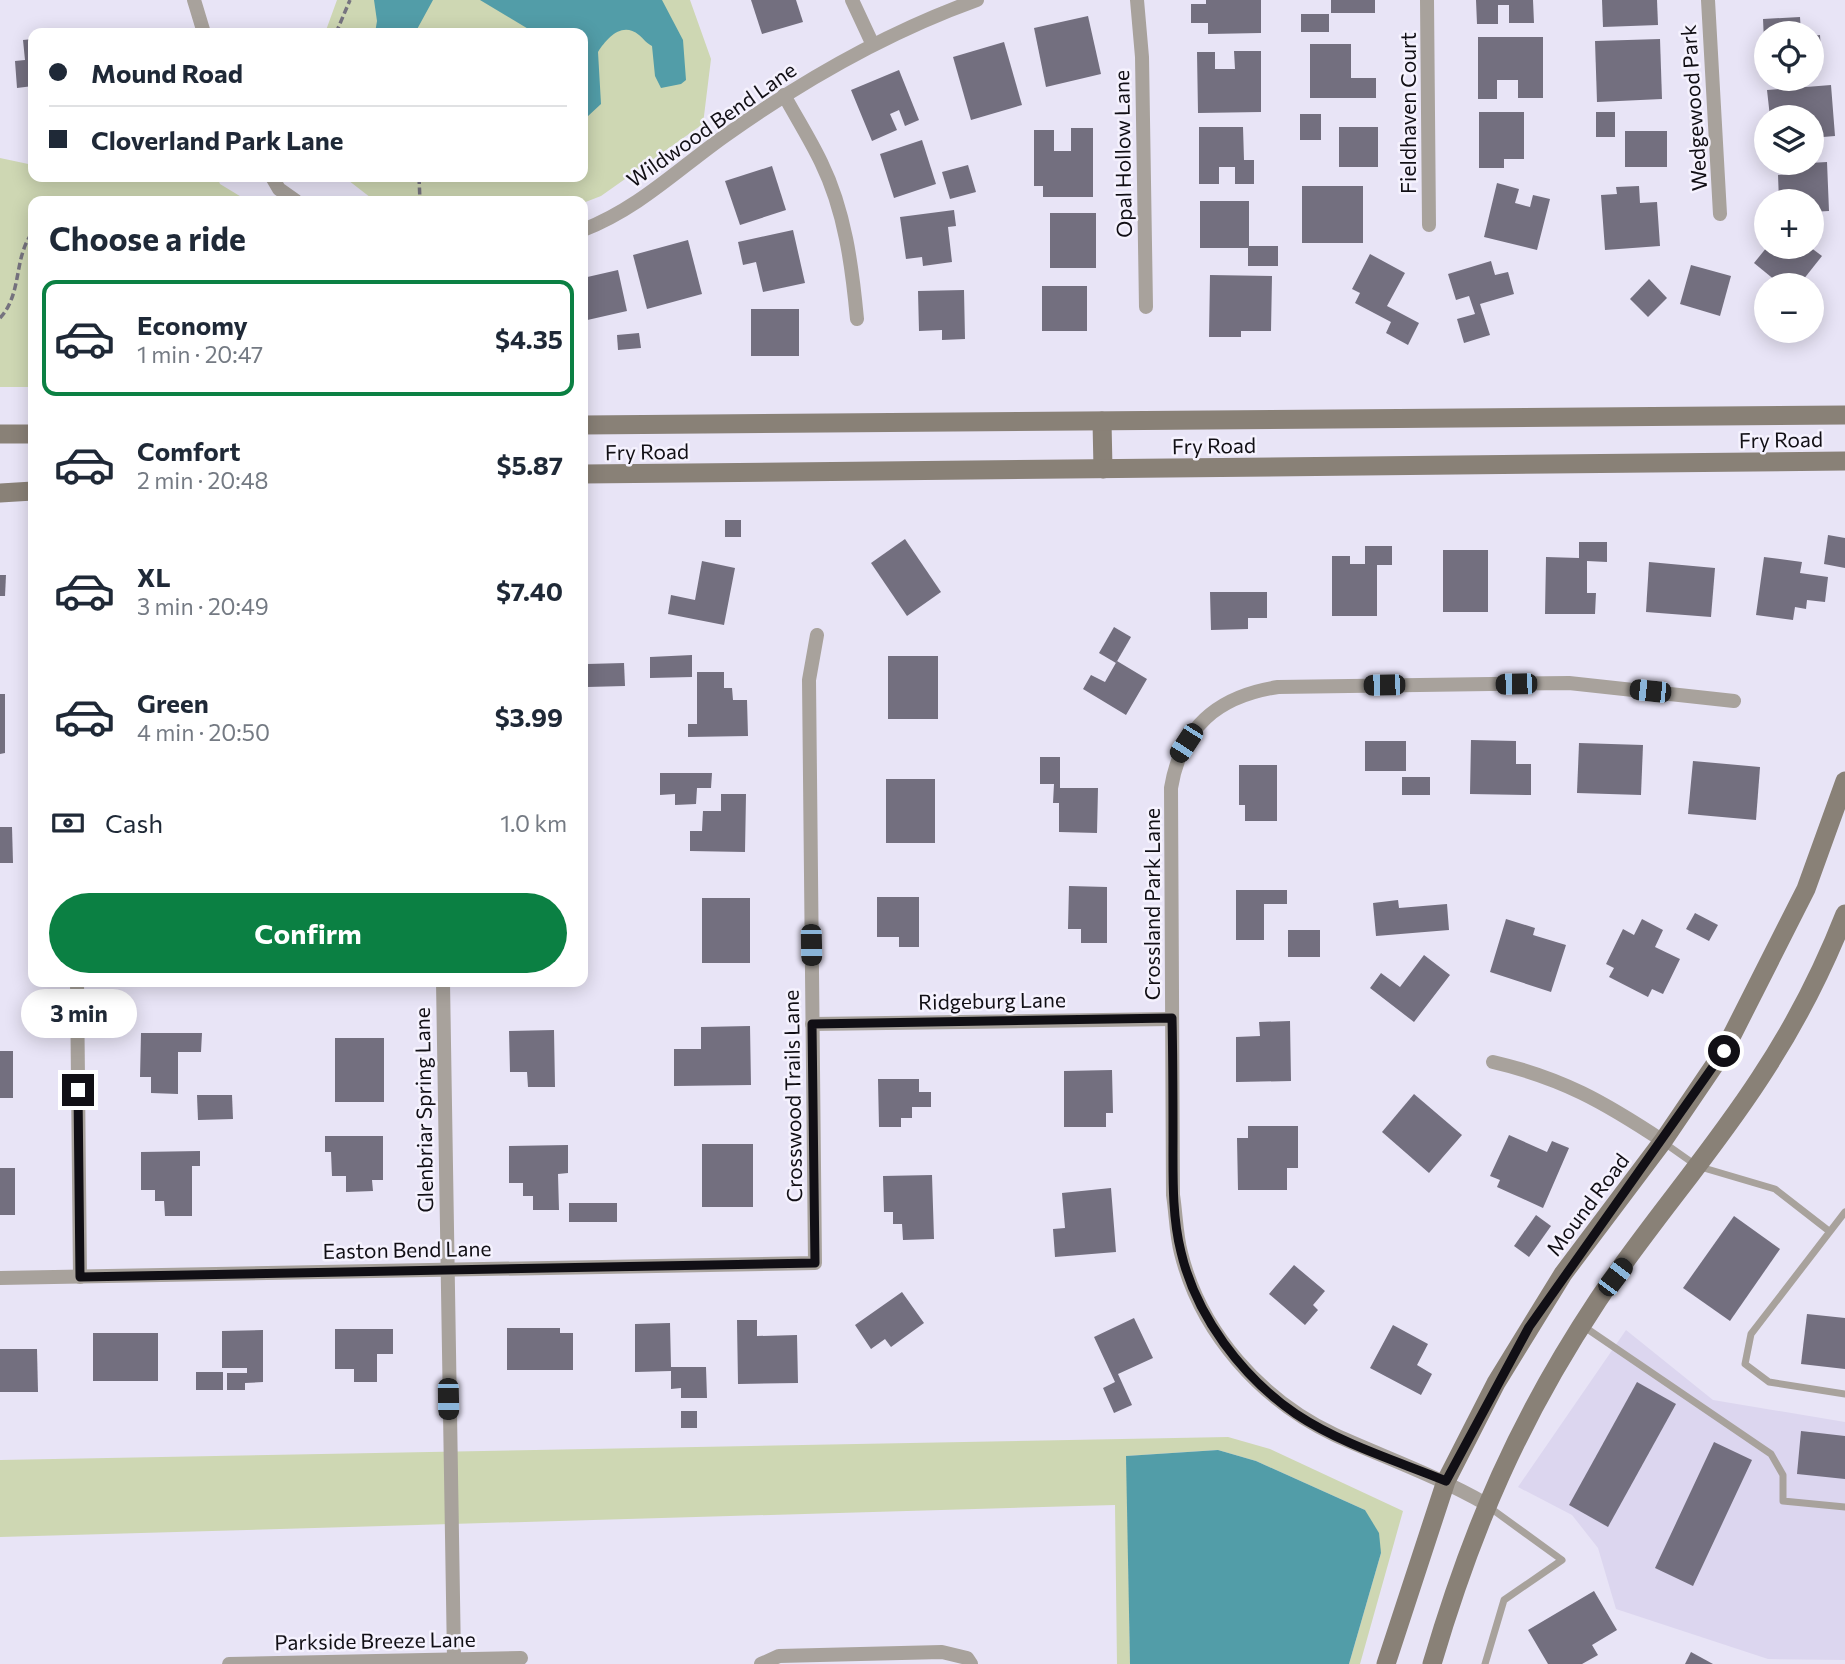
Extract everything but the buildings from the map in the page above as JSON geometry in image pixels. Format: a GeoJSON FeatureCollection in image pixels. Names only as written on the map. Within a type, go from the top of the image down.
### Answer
{"type":"FeatureCollection","features":[{"type":"Feature","properties":{"kind":"main road","name":"Fry Road"},"geometry":{"type":"LineString","coordinates":[[588,425],[1845,415]]}},
{"type":"Feature","properties":{"kind":"main road"},"geometry":{"type":"LineString","coordinates":[[1102,421],[1103,469]]}},
{"type":"Feature","properties":{"kind":"main road"},"geometry":{"type":"LineString","coordinates":[[0,434],[28,434]]}},
{"type":"Feature","properties":{"kind":"main road","name":"Fry Road"},"geometry":{"type":"LineString","coordinates":[[588,474],[1845,461]]}},
{"type":"Feature","properties":{"kind":"main road"},"geometry":{"type":"LineString","coordinates":[[0,493],[28,491]]}},
{"type":"Feature","properties":{"kind":"main road","name":"Mound Road"},"geometry":{"type":"LineString","coordinates":[[1386,1664],[1446,1481],[1529,1327],[1563,1274],[1663,1141],[1724,1051],[1765,975],[1806,889],[1845,781]]}},
{"type":"Feature","properties":{"kind":"main road"},"geometry":{"type":"LineString","coordinates":[[1432,1664],[1486,1504],[1530,1411],[1582,1326],[1761,1077],[1800,1007],[1845,914]]}},
{"type":"Feature","properties":{"kind":"street"},"geometry":{"type":"LineString","coordinates":[[194,0],[202,28]]}},
{"type":"Feature","properties":{"kind":"street"},"geometry":{"type":"LineString","coordinates":[[852,0],[872,43]]}},
{"type":"Feature","properties":{"kind":"street","name":"Wildwood Bend Lane"},"geometry":{"type":"LineString","coordinates":[[588,228],[606,221],[654,192],[726,135],[872,43],[977,0]]}},
{"type":"Feature","properties":{"kind":"street","name":"Opal Hollow Lane"},"geometry":{"type":"LineString","coordinates":[[1136,0],[1142,57],[1146,307]]}},
{"type":"Feature","properties":{"kind":"street","name":"Fieldhaven Court"},"geometry":{"type":"LineString","coordinates":[[1427,0],[1429,225]]}},
{"type":"Feature","properties":{"kind":"street","name":"Wedgewood Park"},"geometry":{"type":"LineString","coordinates":[[1708,0],[1720,214]]}},
{"type":"Feature","properties":{"kind":"street"},"geometry":{"type":"LineString","coordinates":[[784,96],[822,163],[839,207],[851,258],[857,319]]}},
{"type":"Feature","properties":{"kind":"street"},"geometry":{"type":"LineString","coordinates":[[275,182],[289,196]]}},
{"type":"Feature","properties":{"kind":"street","name":"Crosswood Trails Lane"},"geometry":{"type":"LineString","coordinates":[[815,1263],[809,680],[817,635]]}},
{"type":"Feature","properties":{"kind":"street","name":"Crossland Park Lane"},"geometry":{"type":"LineString","coordinates":[[1486,1504],[1446,1481],[1334,1434],[1296,1414],[1252,1379],[1220,1337],[1195,1293],[1181,1252],[1173,1195],[1171,788],[1176,760],[1197,727],[1221,705],[1247,691],[1278,687],[1569,683],[1734,701]]}},
{"type":"Feature","properties":{"kind":"street"},"geometry":{"type":"LineString","coordinates":[[76,987],[80,1277]]}},
{"type":"Feature","properties":{"kind":"street","name":"Glenbriar Spring Lane"},"geometry":{"type":"LineString","coordinates":[[443,987],[454,1659]]}},
{"type":"Feature","properties":{"kind":"street","name":"Ridgeburg Lane"},"geometry":{"type":"LineString","coordinates":[[812,1024],[1172,1018]]}},
{"type":"Feature","properties":{"kind":"street"},"geometry":{"type":"LineString","coordinates":[[1493,1062],[1537,1072],[1579,1089],[1663,1141]]}},
{"type":"Feature","properties":{"kind":"street","name":"Easton Bend Lane"},"geometry":{"type":"LineString","coordinates":[[0,1278],[815,1263]]}},
{"type":"Feature","properties":{"kind":"street"},"geometry":{"type":"LineString","coordinates":[[762,1664],[779,1656],[942,1653],[969,1661]]}},
{"type":"Feature","properties":{"kind":"street","name":"Parkside Breeze Lane"},"geometry":{"type":"LineString","coordinates":[[229,1664],[521,1658]]}},
{"type":"Feature","properties":{"kind":"lane"},"geometry":{"type":"LineString","coordinates":[[1663,1141],[1697,1166],[1774,1189],[1829,1231]]}},
{"type":"Feature","properties":{"kind":"lane"},"geometry":{"type":"LineString","coordinates":[[1845,1212],[1751,1334],[1745,1364],[1769,1382],[1845,1395]]}},
{"type":"Feature","properties":{"kind":"lane"},"geometry":{"type":"LineString","coordinates":[[1582,1326],[1771,1454],[1783,1475],[1783,1501],[1845,1507]]}},
{"type":"Feature","properties":{"kind":"lane"},"geometry":{"type":"LineString","coordinates":[[1485,1664],[1504,1600],[1562,1560],[1486,1504]]}},
{"type":"Feature","properties":{"kind":"path"},"geometry":{"type":"LineString","coordinates":[[338,28],[349,0]]}},
{"type":"Feature","properties":{"kind":"path"},"geometry":{"type":"LineString","coordinates":[[0,318],[16,292],[24,248],[28,241]]}},
{"type":"Feature","properties":{"kind":"shaded area"},"geometry":{"type":"Polygon","coordinates":[[[1626,1330],[1713,1400],[1845,1422],[1845,1660],[1768,1659],[1616,1609],[1598,1548],[1572,1515],[1518,1487],[1626,1330]]]}},
{"type":"Feature","properties":{"kind":"green space"},"geometry":{"type":"Polygon","coordinates":[[[337,0],[690,0],[711,59],[703,124],[601,196],[588,201],[588,196],[369,196],[350,182],[588,182],[588,28],[327,28],[337,0]]]}},
{"type":"Feature","properties":{"kind":"green space"},"geometry":{"type":"Polygon","coordinates":[[[0,158],[28,164],[28,182],[219,182],[240,196],[28,196],[28,387],[0,387],[0,158]]]}},
{"type":"Feature","properties":{"kind":"green space"},"geometry":{"type":"Polygon","coordinates":[[[1228,1437],[1270,1449],[1403,1511],[1360,1664],[1349,1664],[1381,1553],[1365,1510],[1256,1461],[1218,1450],[1127,1456],[1130,1664],[1117,1664],[1115,1505],[0,1537],[0,1460],[1228,1437]]]}},
{"type":"Feature","properties":{"kind":"water"},"geometry":{"type":"Polygon","coordinates":[[[374,0],[433,0],[418,28],[376,28],[374,0]]]}},
{"type":"Feature","properties":{"kind":"water"},"geometry":{"type":"Polygon","coordinates":[[[480,0],[662,0],[683,40],[686,80],[681,84],[661,88],[655,76],[652,46],[633,31],[621,31],[610,37],[598,52],[601,104],[588,116],[588,28],[527,28],[480,0]]]}},
{"type":"Feature","properties":{"kind":"water"},"geometry":{"type":"Polygon","coordinates":[[[1218,1450],[1256,1461],[1365,1510],[1379,1533],[1381,1553],[1349,1664],[1130,1664],[1126,1456],[1218,1450]]]}},
{"type":"Feature","properties":{"kind":"route"},"geometry":{"type":"LineString","coordinates":[[78,1090],[80,1277],[815,1263],[812,1024],[1172,1018],[1173,1195],[1181,1252],[1195,1293],[1220,1337],[1252,1379],[1296,1414],[1334,1434],[1446,1481],[1496,1383],[1563,1274],[1663,1141],[1724,1051]]}}]}
